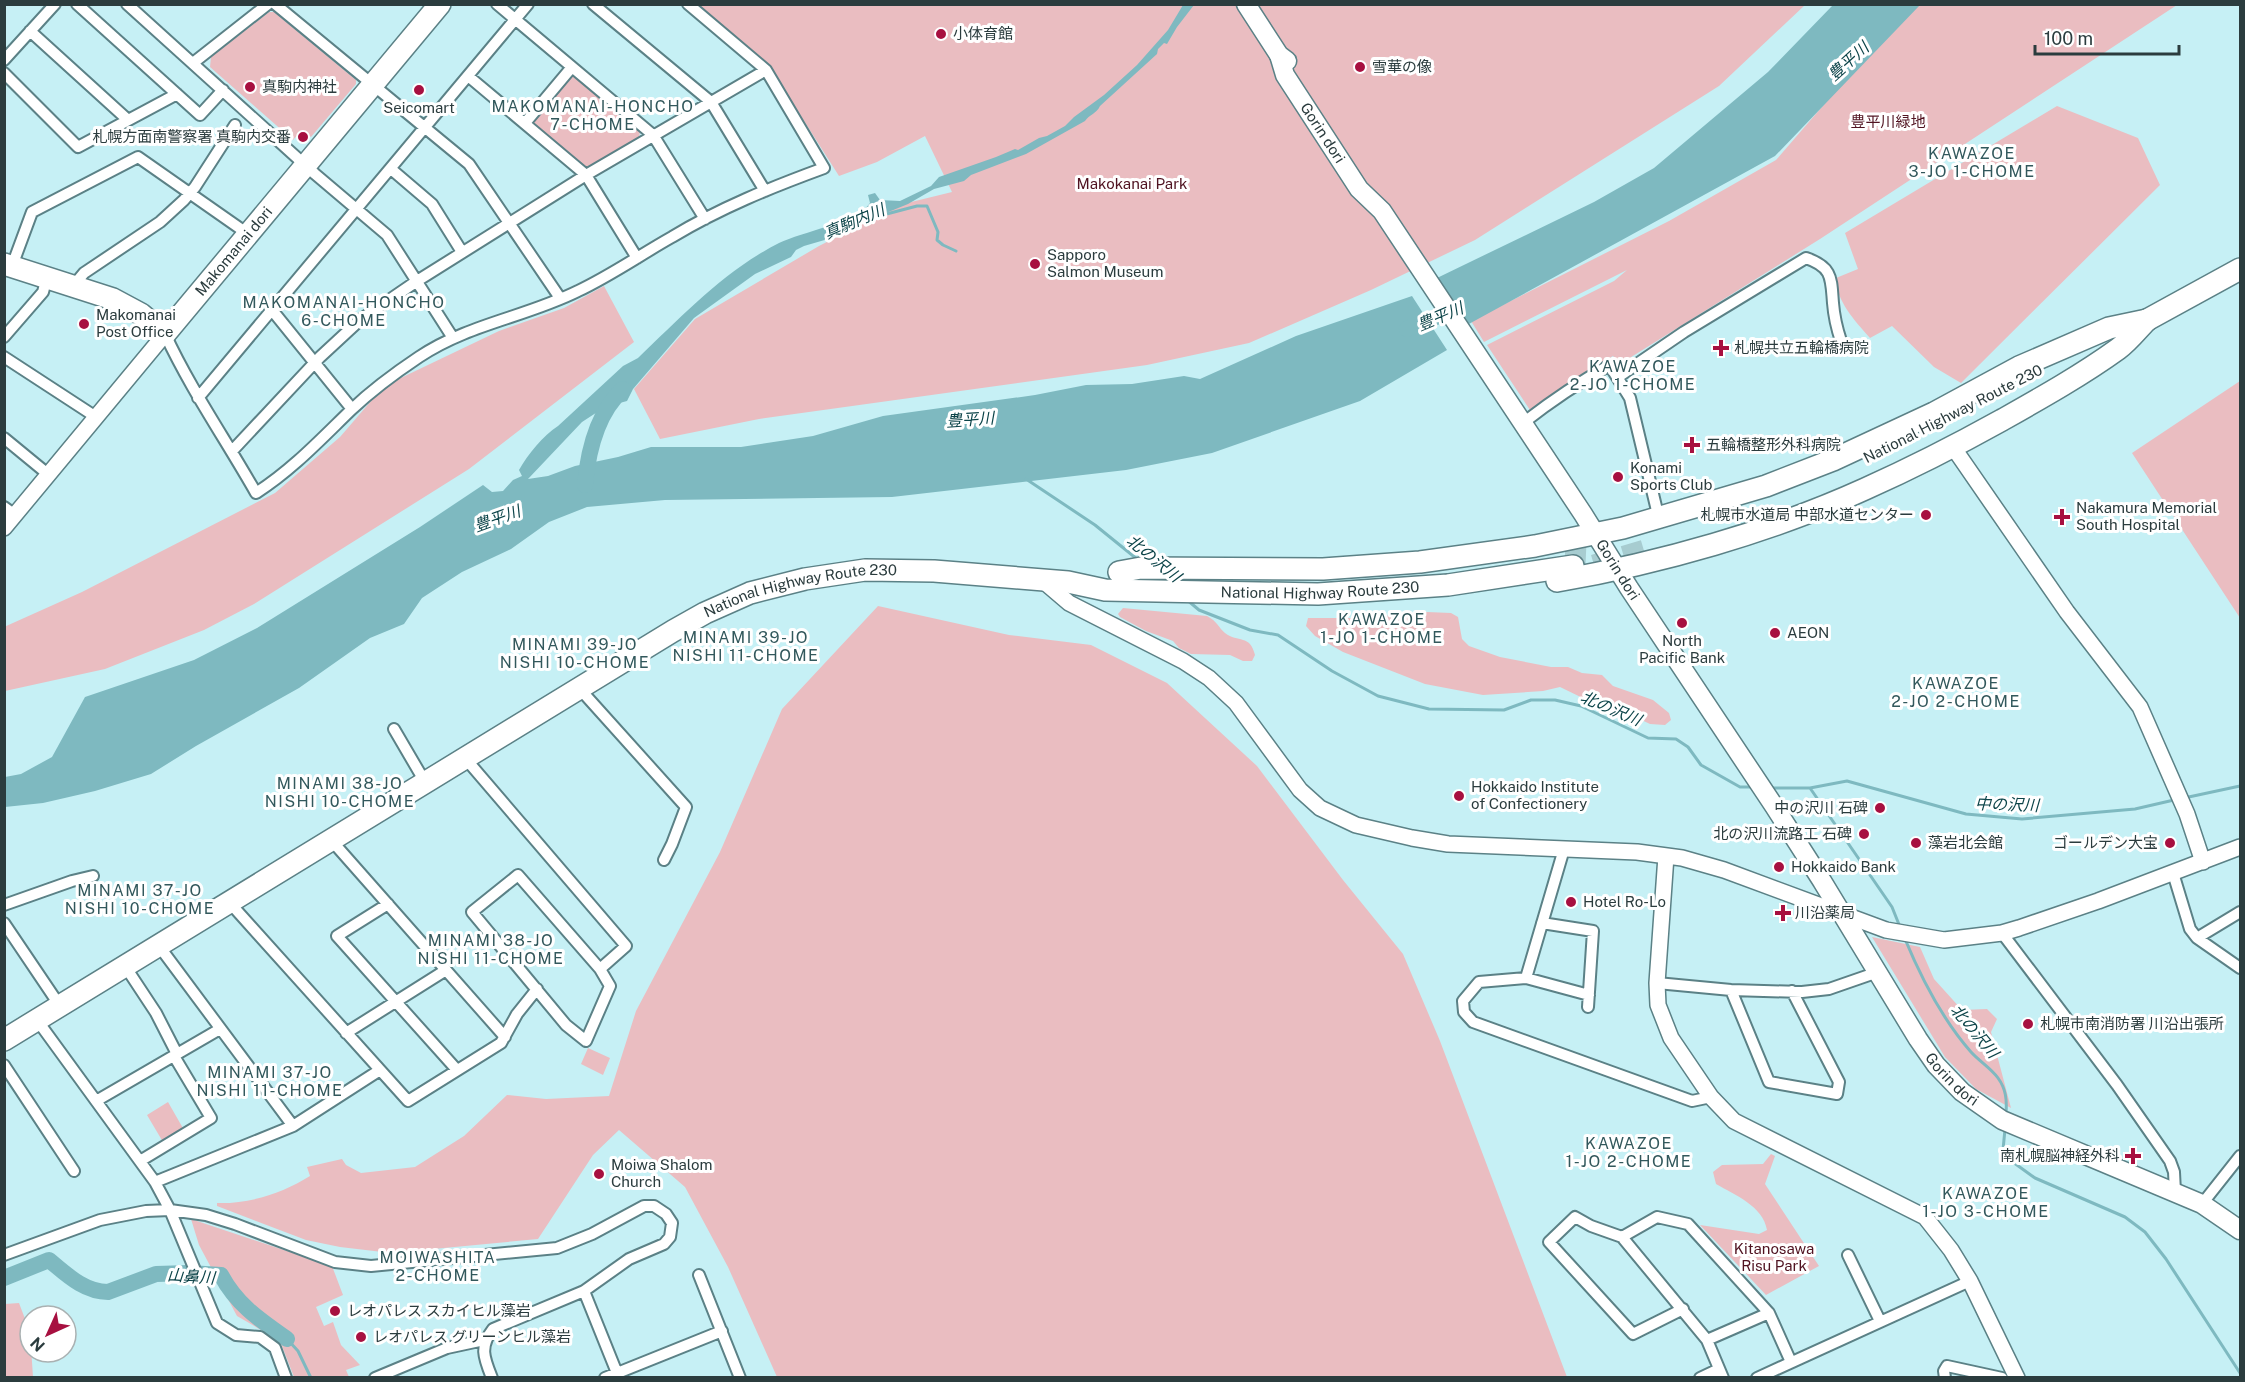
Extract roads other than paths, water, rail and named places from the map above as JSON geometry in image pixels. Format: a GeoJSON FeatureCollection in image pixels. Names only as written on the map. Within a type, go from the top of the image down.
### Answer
{"type":"FeatureCollection","features":[{"type":"Feature","properties":{"kind":"highway","name":"Makomanai dori"},"geometry":{"type":"LineString","coordinates":[[165,334],[440,4]]}},
{"type":"Feature","properties":{"kind":"highway"},"geometry":{"type":"LineString","coordinates":[[8,265],[121,302],[141,314],[165,334]]}},
{"type":"Feature","properties":{"kind":"highway","name":"National Highway Route 230"},"geometry":{"type":"LineString","coordinates":[[1641,543],[1744,521],[1812,496],[1896,460],[1972,423],[2097,354],[2120,341],[2138,325],[2241,269]]}},
{"type":"Feature","properties":{"kind":"highway"},"geometry":{"type":"LineString","coordinates":[[1158,594],[1224,605],[1300,607],[1364,605],[1438,600],[1529,587],[1645,563],[1723,541],[1806,513],[1862,490],[1953,447],[2033,403],[2120,348],[2138,325]]}},
{"type":"Feature","properties":{"kind":"highway"},"geometry":{"type":"LineString","coordinates":[[1124,577],[1141,568],[1323,569],[1420,562],[1506,550],[1659,519],[1766,486],[1833,460],[1934,413],[2019,367],[2068,345],[2109,328],[2138,325]]}},
{"type":"Feature","properties":{"kind":"highway","name":"National Highway Route 230"},"geometry":{"type":"LineString","coordinates":[[4,1040],[579,688],[713,609],[750,593],[845,572],[882,570],[934,571],[1068,582],[1106,572],[1124,577],[1158,594],[1281,594],[1413,589],[1491,580],[1569,560],[1334,580],[1124,577]]}},
{"type":"Feature","properties":{"kind":"main road","name":"Gorin dori"},"geometry":{"type":"LineString","coordinates":[[1246,4],[1280,55],[1296,69],[1371,184],[1377,204],[1583,513],[1616,569],[1774,806],[1936,1065],[1976,1102],[2002,1120],[2202,1204],[2241,1230]]}},
{"type":"Feature","properties":{"kind":"street"},"geometry":{"type":"LineString","coordinates":[[4,60],[55,4]]}},
{"type":"Feature","properties":{"kind":"street"},"geometry":{"type":"LineString","coordinates":[[77,4],[200,115],[223,90]]}},
{"type":"Feature","properties":{"kind":"street"},"geometry":{"type":"LineString","coordinates":[[127,4],[387,235],[453,338]]}},
{"type":"Feature","properties":{"kind":"street"},"geometry":{"type":"LineString","coordinates":[[193,63],[268,4]]}},
{"type":"Feature","properties":{"kind":"street"},"geometry":{"type":"LineString","coordinates":[[275,4],[470,164],[560,298]]}},
{"type":"Feature","properties":{"kind":"street"},"geometry":{"type":"LineString","coordinates":[[497,4],[653,135],[705,219]]}},
{"type":"Feature","properties":{"kind":"street"},"geometry":{"type":"LineString","coordinates":[[198,398],[528,4]]}},
{"type":"Feature","properties":{"kind":"street"},"geometry":{"type":"LineString","coordinates":[[593,4],[711,102],[765,191]]}},
{"type":"Feature","properties":{"kind":"street"},"geometry":{"type":"LineString","coordinates":[[165,334],[198,398],[256,493],[278,479],[300,460],[382,382],[421,356],[453,338],[577,292],[705,219],[765,191],[825,168],[766,70],[688,4]]}},
{"type":"Feature","properties":{"kind":"street"},"geometry":{"type":"LineString","coordinates":[[30,31],[128,120]]}},
{"type":"Feature","properties":{"kind":"street"},"geometry":{"type":"LineString","coordinates":[[525,123],[572,67]]}},
{"type":"Feature","properties":{"kind":"street"},"geometry":{"type":"LineString","coordinates":[[232,451],[315,363],[360,320],[417,280],[586,175],[766,70]]}},
{"type":"Feature","properties":{"kind":"street"},"geometry":{"type":"LineString","coordinates":[[4,73],[78,147],[177,94]]}},
{"type":"Feature","properties":{"kind":"street"},"geometry":{"type":"LineString","coordinates":[[468,76],[586,175],[637,258]]}},
{"type":"Feature","properties":{"kind":"street"},"geometry":{"type":"LineString","coordinates":[[74,285],[84,273],[160,222],[189,194],[235,125]]}},
{"type":"Feature","properties":{"kind":"street"},"geometry":{"type":"LineString","coordinates":[[8,265],[32,212],[138,157],[248,234]]}},
{"type":"Feature","properties":{"kind":"street"},"geometry":{"type":"LineString","coordinates":[[391,170],[432,204],[462,252]]}},
{"type":"Feature","properties":{"kind":"street"},"geometry":{"type":"LineString","coordinates":[[1618,377],[1684,332],[1806,258],[1823,266],[1829,274],[1836,325],[1841,341]]}},
{"type":"Feature","properties":{"kind":"street"},"geometry":{"type":"LineString","coordinates":[[4,337],[39,297],[47,277]]}},
{"type":"Feature","properties":{"kind":"street"},"geometry":{"type":"LineString","coordinates":[[272,310],[352,409]]}},
{"type":"Feature","properties":{"kind":"street","name":"Makomanai dori"},"geometry":{"type":"LineString","coordinates":[[4,528],[10,511],[49,475],[165,334]]}},
{"type":"Feature","properties":{"kind":"street"},"geometry":{"type":"LineString","coordinates":[[4,357],[96,417]]}},
{"type":"Feature","properties":{"kind":"street"},"geometry":{"type":"LineString","coordinates":[[1518,416],[1559,396],[1608,366],[1618,377],[1630,398],[1659,519]]}},
{"type":"Feature","properties":{"kind":"street"},"geometry":{"type":"LineString","coordinates":[[4,438],[49,475]]}},
{"type":"Feature","properties":{"kind":"street"},"geometry":{"type":"LineString","coordinates":[[1953,447],[2067,612],[2140,707],[2187,814],[2203,862]]}},
{"type":"Feature","properties":{"kind":"street"},"geometry":{"type":"LineString","coordinates":[[1042,580],[1069,603],[1183,661],[1209,678],[1236,703],[1300,790],[1320,808],[1356,825],[1430,842],[1637,852],[1666,856],[1707,864],[1871,924],[1912,936],[1944,940],[2002,933],[2088,904],[2241,846]]}},
{"type":"Feature","properties":{"kind":"street"},"geometry":{"type":"LineString","coordinates":[[579,688],[686,807],[664,860]]}},
{"type":"Feature","properties":{"kind":"street"},"geometry":{"type":"LineString","coordinates":[[394,729],[425,782]]}},
{"type":"Feature","properties":{"kind":"street"},"geometry":{"type":"LineString","coordinates":[[465,758],[626,946],[600,969]]}},
{"type":"Feature","properties":{"kind":"street"},"geometry":{"type":"LineString","coordinates":[[332,841],[505,1037]]}},
{"type":"Feature","properties":{"kind":"street"},"geometry":{"type":"LineString","coordinates":[[1526,978],[1564,849]]}},
{"type":"Feature","properties":{"kind":"street"},"geometry":{"type":"LineString","coordinates":[[1666,856],[1657,983],[1658,1005],[1671,1038],[1711,1096],[1734,1121],[1925,1217],[1970,1281],[2018,1377]]}},
{"type":"Feature","properties":{"kind":"street"},"geometry":{"type":"LineString","coordinates":[[2173,873],[2190,929],[2197,938],[2241,968]]}},
{"type":"Feature","properties":{"kind":"street"},"geometry":{"type":"LineString","coordinates":[[518,875],[600,969],[610,986],[586,1041],[566,1025],[537,989],[472,912],[518,875]]}},
{"type":"Feature","properties":{"kind":"street"},"geometry":{"type":"LineString","coordinates":[[4,905],[93,876]]}},
{"type":"Feature","properties":{"kind":"street"},"geometry":{"type":"LineString","coordinates":[[230,903],[408,1101],[501,1043],[518,1014],[537,989]]}},
{"type":"Feature","properties":{"kind":"street"},"geometry":{"type":"LineString","coordinates":[[388,903],[337,936],[457,1070]]}},
{"type":"Feature","properties":{"kind":"street"},"geometry":{"type":"LineString","coordinates":[[2197,938],[2241,912]]}},
{"type":"Feature","properties":{"kind":"street"},"geometry":{"type":"LineString","coordinates":[[1542,923],[1593,931],[1588,1007]]}},
{"type":"Feature","properties":{"kind":"street"},"geometry":{"type":"LineString","coordinates":[[6,926],[60,1006]]}},
{"type":"Feature","properties":{"kind":"street"},"geometry":{"type":"LineString","coordinates":[[2002,933],[2117,1085],[2170,1161],[2174,1172],[2175,1192]]}},
{"type":"Feature","properties":{"kind":"street"},"geometry":{"type":"LineString","coordinates":[[159,946],[293,1126]]}},
{"type":"Feature","properties":{"kind":"street"},"geometry":{"type":"LineString","coordinates":[[125,966],[156,1013],[210,1118],[140,1161]]}},
{"type":"Feature","properties":{"kind":"street"},"geometry":{"type":"LineString","coordinates":[[346,1033],[446,970]]}},
{"type":"Feature","properties":{"kind":"street"},"geometry":{"type":"LineString","coordinates":[[1657,983],[1731,990],[1792,991],[1829,989],[1878,972]]}},
{"type":"Feature","properties":{"kind":"street"},"geometry":{"type":"LineString","coordinates":[[1589,995],[1526,978],[1479,982],[1463,1001],[1464,1012],[1473,1022],[1692,1101],[1711,1096]]}},
{"type":"Feature","properties":{"kind":"street"},"geometry":{"type":"LineString","coordinates":[[1731,990],[1770,1082],[1837,1094],[1839,1082],[1792,991]]}},
{"type":"Feature","properties":{"kind":"street"},"geometry":{"type":"LineString","coordinates":[[37,1020],[155,1182],[170,1210],[217,1323],[236,1335],[260,1337],[275,1348],[286,1377]]}},
{"type":"Feature","properties":{"kind":"street"},"geometry":{"type":"LineString","coordinates":[[96,1101],[220,1029]]}},
{"type":"Feature","properties":{"kind":"street"},"geometry":{"type":"LineString","coordinates":[[4,1065],[74,1171]]}},
{"type":"Feature","properties":{"kind":"street"},"geometry":{"type":"LineString","coordinates":[[155,1182],[293,1126],[380,1070]]}},
{"type":"Feature","properties":{"kind":"street"},"geometry":{"type":"LineString","coordinates":[[2202,1204],[2241,1156]]}},
{"type":"Feature","properties":{"kind":"street"},"geometry":{"type":"LineString","coordinates":[[4,1255],[100,1220],[146,1211],[170,1210],[195,1213],[235,1224],[335,1262],[371,1266],[557,1248],[592,1234],[644,1206],[654,1206],[666,1214],[672,1223],[670,1237],[664,1244],[629,1260],[584,1291],[493,1329],[484,1341],[484,1352],[492,1377]]}},
{"type":"Feature","properties":{"kind":"street"},"geometry":{"type":"LineString","coordinates":[[1683,1310],[1633,1334],[1549,1242],[1575,1217],[1591,1226],[1622,1237],[1683,1310],[1707,1340],[1721,1373],[1700,1377]]}},
{"type":"Feature","properties":{"kind":"street"},"geometry":{"type":"LineString","coordinates":[[1622,1237],[1657,1217],[1688,1224],[1769,1314],[1786,1369]]}},
{"type":"Feature","properties":{"kind":"street"},"geometry":{"type":"LineString","coordinates":[[1848,1255],[1880,1321]]}},
{"type":"Feature","properties":{"kind":"street"},"geometry":{"type":"LineString","coordinates":[[699,1275],[740,1377]]}},
{"type":"Feature","properties":{"kind":"street"},"geometry":{"type":"LineString","coordinates":[[1757,1377],[1786,1369],[1880,1321],[1970,1281]]}},
{"type":"Feature","properties":{"kind":"street"},"geometry":{"type":"LineString","coordinates":[[584,1291],[618,1375]]}},
{"type":"Feature","properties":{"kind":"street"},"geometry":{"type":"LineString","coordinates":[[1707,1340],[1769,1314]]}},
{"type":"Feature","properties":{"kind":"street"},"geometry":{"type":"LineString","coordinates":[[605,1377],[618,1375],[722,1331]]}},
{"type":"Feature","properties":{"kind":"street"},"geometry":{"type":"LineString","coordinates":[[375,1377],[447,1348],[484,1341]]}},
{"type":"Feature","properties":{"kind":"street"},"geometry":{"type":"LineString","coordinates":[[1945,1377],[1944,1371],[1947,1366],[2002,1377]]}},
{"type":"Feature","properties":{"kind":"water"},"geometry":{"type":"Polygon","coordinates":[[[1183,5],[1194,5],[1167,44],[1164,43],[1158,49],[1157,54],[1085,121],[1026,154],[971,175],[964,181],[934,189],[908,204],[828,239],[804,246],[796,250],[791,257],[755,274],[694,318],[633,389],[627,401],[605,407],[582,422],[528,479],[548,476],[575,466],[651,447],[741,447],[813,436],[883,416],[1035,395],[1086,385],[1132,384],[1184,376],[1200,379],[1296,336],[1412,296],[1447,350],[1360,401],[1212,453],[1126,470],[892,497],[665,500],[587,507],[549,522],[511,549],[462,572],[422,598],[404,624],[370,638],[299,688],[151,774],[95,791],[43,803],[5,807],[5,777],[21,774],[52,757],[85,697],[194,660],[257,628],[420,527],[483,485],[492,492],[503,491],[513,480],[522,476],[519,470],[547,435],[623,366],[638,358],[704,295],[740,267],[779,243],[854,216],[870,203],[868,195],[875,193],[880,200],[900,201],[931,186],[939,177],[1015,149],[1018,150],[1065,126],[1137,65],[1168,30],[1183,5]]]}},
{"type":"Feature","properties":{"kind":"water"},"geometry":{"type":"Polygon","coordinates":[[[1833,5],[1920,5],[1775,156],[1467,325],[1437,278],[1594,202],[1654,168],[1768,72],[1833,5]]]}},
{"type":"Feature","properties":{"kind":"waterway"},"geometry":{"type":"LineString","coordinates":[[879,216],[917,206],[927,206],[938,232],[937,240],[956,251]]}},
{"type":"Feature","properties":{"kind":"waterway","name":"豊平川"},"geometry":{"type":"LineString","coordinates":[[1407,329],[1460,307]]}},
{"type":"Feature","properties":{"kind":"waterway","name":"真駒内川"},"geometry":{"type":"LineString","coordinates":[[585,485],[595,433],[607,409],[623,389]]}},
{"type":"Feature","properties":{"kind":"waterway","name":"北の沢川"},"geometry":{"type":"LineString","coordinates":[[1026,479],[1095,525],[1137,559]]}},
{"type":"Feature","properties":{"kind":"waterway","name":"北の沢川"},"geometry":{"type":"LineString","coordinates":[[1186,599],[1199,610],[1250,630],[1278,635],[1332,671],[1378,696],[1429,709],[1504,710],[1531,700],[1555,700],[1581,706],[1648,738],[1676,739],[1688,747],[1701,765],[1740,787],[1752,787]]}},
{"type":"Feature","properties":{"kind":"waterway","name":"中の沢川"},"geometry":{"type":"LineString","coordinates":[[1771,788],[1810,788],[1847,781],[1966,814],[2022,819],[2135,809],[2174,800]]}},
{"type":"Feature","properties":{"kind":"waterway","name":"中の沢川"},"geometry":{"type":"LineString","coordinates":[[2184,798],[2240,786]]}},
{"type":"Feature","properties":{"kind":"waterway","name":"北の沢川"},"geometry":{"type":"LineString","coordinates":[[1810,788],[1892,907],[1900,927]]}},
{"type":"Feature","properties":{"kind":"waterway","name":"北の沢川"},"geometry":{"type":"LineString","coordinates":[[1905,939],[1942,1013],[1971,1052],[2001,1082],[2005,1095],[2006,1113]]}},
{"type":"Feature","properties":{"kind":"waterway","name":"北の沢川"},"geometry":{"type":"LineString","coordinates":[[2005,1129],[2003,1150],[2010,1160],[2035,1178],[2125,1217],[2145,1232],[2166,1259],[2240,1373]]}},
{"type":"Feature","properties":{"kind":"waterway","name":"山鼻川"},"geometry":{"type":"LineString","coordinates":[[4,1278],[49,1260],[83,1286],[108,1292],[156,1274],[221,1275],[227,1286],[242,1303],[287,1339]]}},
{"type":"Feature","properties":{"kind":"waterway","name":"山鼻川"},"geometry":{"type":"LineString","coordinates":[[287,1339],[298,1351],[311,1378]]}},
{"type":"Feature","properties":{"kind":"tunnel"},"geometry":{"type":"LineString","coordinates":[[1565,553],[1588,554],[1611,546]]}},
{"type":"Feature","properties":{"kind":"tunnel"},"geometry":{"type":"LineString","coordinates":[[1594,565],[1645,550]]}},
{"type":"Feature","properties":{"kind":"place","name":"小体育館"},"geometry":{"type":"Point","coordinates":[941,34]}},
{"type":"Feature","properties":{"kind":"place","name":"雪華の像"},"geometry":{"type":"Point","coordinates":[1360,67]}},
{"type":"Feature","properties":{"kind":"place","name":"真駒内神社"},"geometry":{"type":"Point","coordinates":[250,87]}},
{"type":"Feature","properties":{"kind":"place","name":"Seicomart"},"geometry":{"type":"Point","coordinates":[419,90]}},
{"type":"Feature","properties":{"kind":"place","name":"札幌方面南警察署 真駒内交番"},"geometry":{"type":"Point","coordinates":[303,137]}},
{"type":"Feature","properties":{"kind":"place","name":"Sapporo Salmon Museum"},"geometry":{"type":"Point","coordinates":[1035,264]}},
{"type":"Feature","properties":{"kind":"place","name":"Makomanai Post Office"},"geometry":{"type":"Point","coordinates":[84,324]}},
{"type":"Feature","properties":{"kind":"place","name":"札幌共立五輪橋病院"},"geometry":{"type":"Point","coordinates":[1721,348]}},
{"type":"Feature","properties":{"kind":"place","name":"五輪橋整形外科病院"},"geometry":{"type":"Point","coordinates":[1692,445]}},
{"type":"Feature","properties":{"kind":"place","name":"Konami Sports Club"},"geometry":{"type":"Point","coordinates":[1618,477]}},
{"type":"Feature","properties":{"kind":"place","name":"札幌市水道局 中部水道センター"},"geometry":{"type":"Point","coordinates":[1926,515]}},
{"type":"Feature","properties":{"kind":"place","name":"Nakamura Memorial South Hospital"},"geometry":{"type":"Point","coordinates":[2062,517]}},
{"type":"Feature","properties":{"kind":"place","name":"North Pacific Bank"},"geometry":{"type":"Point","coordinates":[1682,623]}},
{"type":"Feature","properties":{"kind":"place","name":"AEON"},"geometry":{"type":"Point","coordinates":[1775,633]}},
{"type":"Feature","properties":{"kind":"place","name":"Hokkaido Institute of Confectionery"},"geometry":{"type":"Point","coordinates":[1459,796]}},
{"type":"Feature","properties":{"kind":"place","name":"中の沢川 石碑"},"geometry":{"type":"Point","coordinates":[1880,808]}},
{"type":"Feature","properties":{"kind":"place","name":"北の沢川流路工 石碑"},"geometry":{"type":"Point","coordinates":[1864,834]}},
{"type":"Feature","properties":{"kind":"place","name":"藻岩北会館"},"geometry":{"type":"Point","coordinates":[1916,843]}},
{"type":"Feature","properties":{"kind":"place","name":"ゴールデン大宝"},"geometry":{"type":"Point","coordinates":[2170,843]}},
{"type":"Feature","properties":{"kind":"place","name":"Hokkaido Bank"},"geometry":{"type":"Point","coordinates":[1779,867]}},
{"type":"Feature","properties":{"kind":"place","name":"Hotel Ro-Lo"},"geometry":{"type":"Point","coordinates":[1571,902]}},
{"type":"Feature","properties":{"kind":"place","name":"川沿薬局"},"geometry":{"type":"Point","coordinates":[1783,913]}},
{"type":"Feature","properties":{"kind":"place","name":"札幌市南消防署 川沿出張所"},"geometry":{"type":"Point","coordinates":[2028,1024]}},
{"type":"Feature","properties":{"kind":"place","name":"南札幌脳神経外科"},"geometry":{"type":"Point","coordinates":[2133,1156]}},
{"type":"Feature","properties":{"kind":"place","name":"Moiwa Shalom Church"},"geometry":{"type":"Point","coordinates":[599,1174]}},
{"type":"Feature","properties":{"kind":"place","name":"レオパレス スカイヒル藻岩"},"geometry":{"type":"Point","coordinates":[335,1311]}},
{"type":"Feature","properties":{"kind":"place","name":"レオパレス グリーンヒル藻岩"},"geometry":{"type":"Point","coordinates":[361,1337]}},
{"type":"Feature","properties":{"kind":"district","name":"MAKOMANAI-HONCHO 7-CHOME"},"geometry":{"type":"Point","coordinates":[593,115]}},
{"type":"Feature","properties":{"kind":"district","name":"KAWAZOE 3-JO 1-CHOME"},"geometry":{"type":"Point","coordinates":[1972,162]}},
{"type":"Feature","properties":{"kind":"district","name":"MAKOMANAI-HONCHO 6-CHOME"},"geometry":{"type":"Point","coordinates":[344,311]}},
{"type":"Feature","properties":{"kind":"district","name":"KAWAZOE 2-JO 1-CHOME"},"geometry":{"type":"Point","coordinates":[1633,375]}},
{"type":"Feature","properties":{"kind":"district","name":"KAWAZOE 1-JO 1-CHOME"},"geometry":{"type":"Point","coordinates":[1382,628]}},
{"type":"Feature","properties":{"kind":"district","name":"MINAMI 39-JO NISHI 11-CHOME"},"geometry":{"type":"Point","coordinates":[746,646]}},
{"type":"Feature","properties":{"kind":"district","name":"MINAMI 39-JO NISHI 10-CHOME"},"geometry":{"type":"Point","coordinates":[575,653]}},
{"type":"Feature","properties":{"kind":"district","name":"KAWAZOE 2-JO 2-CHOME"},"geometry":{"type":"Point","coordinates":[1956,692]}},
{"type":"Feature","properties":{"kind":"district","name":"MINAMI 38-JO NISHI 10-CHOME"},"geometry":{"type":"Point","coordinates":[340,792]}},
{"type":"Feature","properties":{"kind":"district","name":"MINAMI 37-JO NISHI 10-CHOME"},"geometry":{"type":"Point","coordinates":[140,899]}},
{"type":"Feature","properties":{"kind":"district","name":"MINAMI 38-JO NISHI 11-CHOME"},"geometry":{"type":"Point","coordinates":[491,949]}},
{"type":"Feature","properties":{"kind":"district","name":"MINAMI 37-JO NISHI 11-CHOME"},"geometry":{"type":"Point","coordinates":[270,1081]}},
{"type":"Feature","properties":{"kind":"district","name":"KAWAZOE 1-JO 2-CHOME"},"geometry":{"type":"Point","coordinates":[1629,1152]}},
{"type":"Feature","properties":{"kind":"district","name":"KAWAZOE 1-JO 3-CHOME"},"geometry":{"type":"Point","coordinates":[1986,1202]}},
{"type":"Feature","properties":{"kind":"district","name":"MOIWASHITA 2-CHOME"},"geometry":{"type":"Point","coordinates":[438,1266]}},
{"type":"Feature","properties":{"kind":"park label","name":"豊平川緑地"},"geometry":{"type":"Point","coordinates":[1888,122]}},
{"type":"Feature","properties":{"kind":"park label","name":"Makokanai Park"},"geometry":{"type":"Point","coordinates":[1132,184]}},
{"type":"Feature","properties":{"kind":"park label","name":"Kitanosawa Risu Park"},"geometry":{"type":"Point","coordinates":[1774,1258]}}]}
